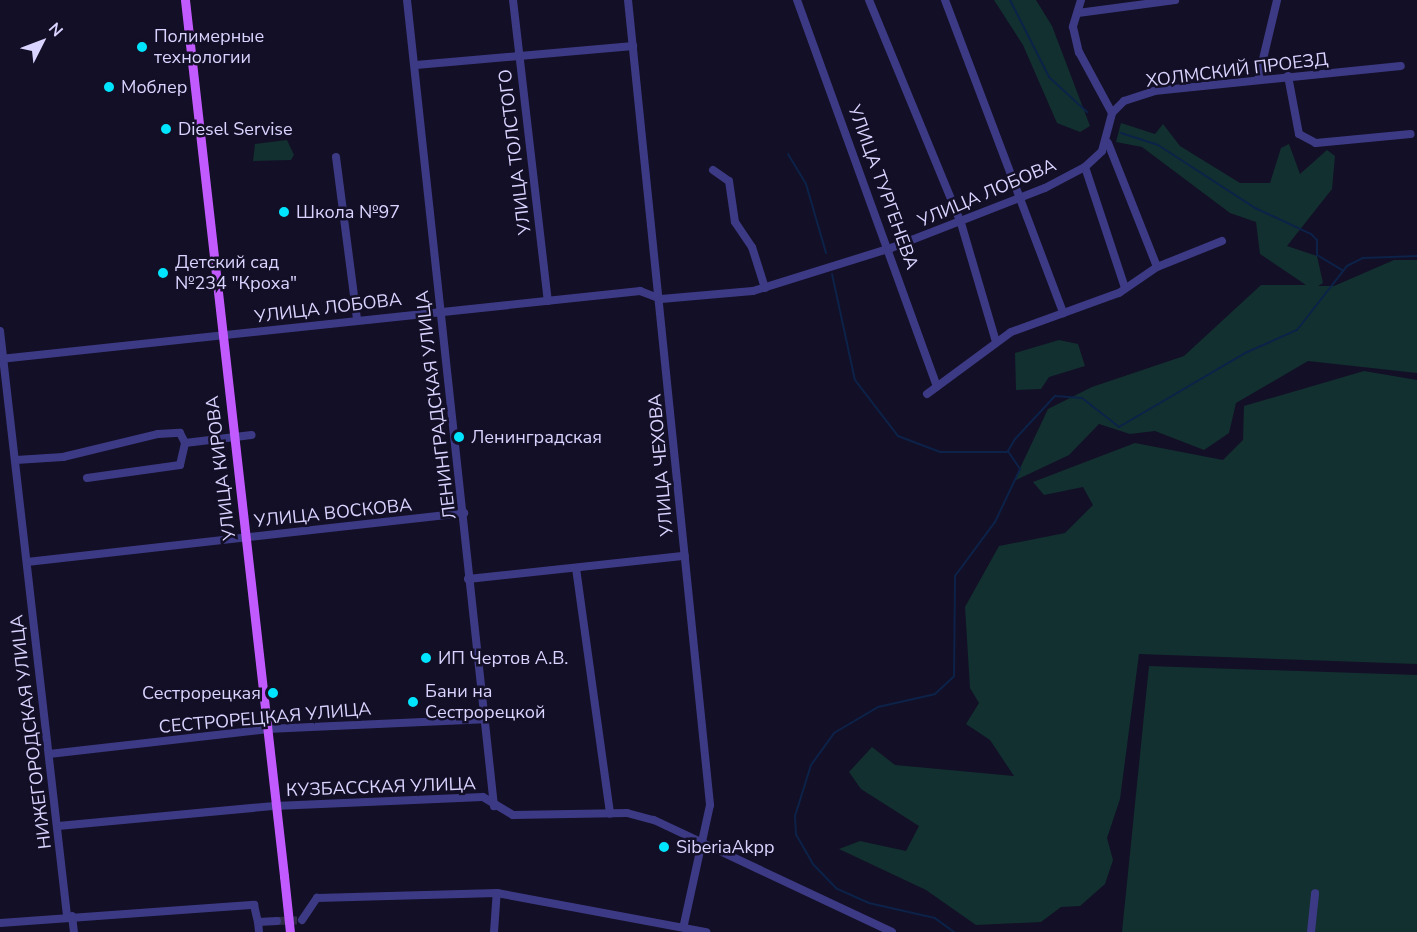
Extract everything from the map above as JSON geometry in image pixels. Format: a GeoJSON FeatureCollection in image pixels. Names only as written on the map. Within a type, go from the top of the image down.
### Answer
{"type":"FeatureCollection","features":[{"type":"Feature","properties":{"kind":"main road","name":"УЛИЦА КИРОВА"},"geometry":{"type":"LineString","coordinates":[[185,0],[290,932]]}},
{"type":"Feature","properties":{"kind":"street","name":"ЛЕНИНГРАДСКАЯ УЛИЦА"},"geometry":{"type":"LineString","coordinates":[[407,0],[416,65],[439,310],[464,513],[468,579],[494,806]]}},
{"type":"Feature","properties":{"kind":"street","name":"УЛИЦА ТОЛСТОГО"},"geometry":{"type":"LineString","coordinates":[[513,0],[548,301]]}},
{"type":"Feature","properties":{"kind":"street","name":"УЛИЦА ЧЕХОВА"},"geometry":{"type":"LineString","coordinates":[[628,0],[661,299],[684,556],[710,805],[684,924]]}},
{"type":"Feature","properties":{"kind":"street","name":"УЛИЦА ТУРГЕНЕВА"},"geometry":{"type":"LineString","coordinates":[[797,0],[891,248],[937,386]]}},
{"type":"Feature","properties":{"kind":"street"},"geometry":{"type":"LineString","coordinates":[[869,0],[961,223],[996,342]]}},
{"type":"Feature","properties":{"kind":"street"},"geometry":{"type":"LineString","coordinates":[[945,0],[1063,313]]}},
{"type":"Feature","properties":{"kind":"street"},"geometry":{"type":"LineString","coordinates":[[1081,0],[1073,27],[1079,52],[1112,114],[1108,143],[1157,267]]}},
{"type":"Feature","properties":{"kind":"street"},"geometry":{"type":"LineString","coordinates":[[1078,13],[1176,0]]}},
{"type":"Feature","properties":{"kind":"street"},"geometry":{"type":"LineString","coordinates":[[1258,80],[1277,0]]}},
{"type":"Feature","properties":{"kind":"street"},"geometry":{"type":"LineString","coordinates":[[416,65],[633,46]]}},
{"type":"Feature","properties":{"kind":"street","name":"ХОЛМСКИЙ ПРОЕЗД"},"geometry":{"type":"LineString","coordinates":[[1112,114],[1124,101],[1154,91],[1401,66]]}},
{"type":"Feature","properties":{"kind":"street"},"geometry":{"type":"LineString","coordinates":[[1288,76],[1299,134],[1316,143],[1411,134]]}},
{"type":"Feature","properties":{"kind":"street","name":"УЛИЦА ЛОБОВА"},"geometry":{"type":"LineString","coordinates":[[3,359],[439,310],[640,291],[661,299],[765,288],[891,248],[1019,199],[1085,167],[1108,143]]}},
{"type":"Feature","properties":{"kind":"street"},"geometry":{"type":"LineString","coordinates":[[336,157],[357,319]]}},
{"type":"Feature","properties":{"kind":"street"},"geometry":{"type":"LineString","coordinates":[[1085,167],[1125,288]]}},
{"type":"Feature","properties":{"kind":"street"},"geometry":{"type":"LineString","coordinates":[[713,170],[729,181],[735,222],[752,248],[765,288]]}},
{"type":"Feature","properties":{"kind":"street"},"geometry":{"type":"LineString","coordinates":[[927,394],[996,342],[1125,288],[1157,267],[1222,241]]}},
{"type":"Feature","properties":{"kind":"street","name":"НИЖЕГОРОДСКАЯ УЛИЦА"},"geometry":{"type":"LineString","coordinates":[[0,331],[49,754],[74,932]]}},
{"type":"Feature","properties":{"kind":"street"},"geometry":{"type":"LineString","coordinates":[[16,460],[63,457],[158,434],[180,433],[185,443],[180,465],[87,478]]}},
{"type":"Feature","properties":{"kind":"street"},"geometry":{"type":"LineString","coordinates":[[185,443],[252,435]]}},
{"type":"Feature","properties":{"kind":"street","name":"УЛИЦА ВОСКОВА"},"geometry":{"type":"LineString","coordinates":[[27,562],[464,513]]}},
{"type":"Feature","properties":{"kind":"street"},"geometry":{"type":"LineString","coordinates":[[468,579],[684,556]]}},
{"type":"Feature","properties":{"kind":"street"},"geometry":{"type":"LineString","coordinates":[[576,568],[610,814]]}},
{"type":"Feature","properties":{"kind":"street","name":"СЕСТРОРЕЦКАЯ УЛИЦА"},"geometry":{"type":"LineString","coordinates":[[49,754],[267,729],[484,719]]}},
{"type":"Feature","properties":{"kind":"street","name":"КУЗБАССКАЯ УЛИЦА"},"geometry":{"type":"LineString","coordinates":[[58,826],[275,806],[483,797],[494,806],[513,815],[610,814],[654,820],[892,932]]}},
{"type":"Feature","properties":{"kind":"street"},"geometry":{"type":"LineString","coordinates":[[494,932],[497,893]]}},
{"type":"Feature","properties":{"kind":"street"},"geometry":{"type":"LineString","coordinates":[[302,920],[317,898],[497,893],[684,924],[706,932]]}},
{"type":"Feature","properties":{"kind":"street"},"geometry":{"type":"LineString","coordinates":[[1311,932],[1315,893]]}},
{"type":"Feature","properties":{"kind":"street"},"geometry":{"type":"LineString","coordinates":[[0,923],[70,916],[254,905],[259,932]]}},
{"type":"Feature","properties":{"kind":"street"},"geometry":{"type":"LineString","coordinates":[[258,922],[277,921]]}},
{"type":"Feature","properties":{"kind":"green space"},"geometry":{"type":"Polygon","coordinates":[[[994,0],[1036,0],[1052,26],[1090,126],[1080,132],[1057,123],[1023,45],[994,0]]]}},
{"type":"Feature","properties":{"kind":"green space"},"geometry":{"type":"Polygon","coordinates":[[[1121,123],[1155,134],[1163,124],[1180,146],[1240,183],[1270,183],[1281,148],[1289,144],[1300,174],[1327,150],[1335,156],[1332,189],[1287,246],[1317,256],[1323,283],[1318,286],[1334,286],[1394,260],[1417,260],[1417,373],[1308,361],[1236,403],[1229,433],[1204,450],[1155,431],[1130,434],[1099,424],[1069,455],[1014,481],[1048,409],[1092,387],[1184,356],[1261,285],[1306,285],[1260,254],[1256,222],[1230,213],[1142,147],[1116,142],[1121,123]]]}},
{"type":"Feature","properties":{"kind":"green space"},"geometry":{"type":"Polygon","coordinates":[[[287,140],[294,155],[291,160],[253,161],[255,144],[287,140]]]}},
{"type":"Feature","properties":{"kind":"green space"},"geometry":{"type":"Polygon","coordinates":[[[1059,340],[1078,344],[1085,366],[1049,377],[1041,389],[1016,390],[1015,353],[1059,340]]]}},
{"type":"Feature","properties":{"kind":"green space"},"geometry":{"type":"Polygon","coordinates":[[[1364,371],[1417,380],[1417,664],[1139,654],[1120,799],[1107,838],[1113,860],[1105,884],[1080,906],[1061,907],[1041,922],[976,925],[926,890],[839,849],[860,841],[906,851],[919,826],[861,789],[849,772],[872,747],[895,765],[1014,776],[990,740],[966,724],[979,703],[970,688],[965,607],[999,546],[1065,533],[1093,505],[1083,487],[1044,495],[1033,482],[1135,443],[1223,460],[1243,440],[1244,406],[1364,371]]]}},
{"type":"Feature","properties":{"kind":"green space"},"geometry":{"type":"Polygon","coordinates":[[[1149,666],[1417,675],[1417,932],[1122,932],[1149,666]]]}},
{"type":"Feature","properties":{"kind":"waterway"},"geometry":{"type":"LineString","coordinates":[[1010,0],[1049,77],[1087,112]]}},
{"type":"Feature","properties":{"kind":"waterway"},"geometry":{"type":"LineString","coordinates":[[1121,133],[1158,145],[1255,208],[1311,234],[1317,240],[1317,255],[1342,270]]}},
{"type":"Feature","properties":{"kind":"waterway"},"geometry":{"type":"LineString","coordinates":[[788,154],[806,184],[826,253]]}},
{"type":"Feature","properties":{"kind":"waterway"},"geometry":{"type":"LineString","coordinates":[[954,932],[935,918],[869,903],[836,888],[813,864],[796,835],[795,816],[811,765],[834,733],[878,707],[935,694],[954,676],[955,576],[995,522],[1020,469],[1008,451],[1015,439],[1055,396],[1082,398],[1119,427],[1245,353],[1297,330],[1347,266],[1363,258],[1417,256]]}},
{"type":"Feature","properties":{"kind":"waterway"},"geometry":{"type":"LineString","coordinates":[[832,274],[855,380],[898,436],[940,452],[1007,452]]}},
{"type":"Feature","properties":{"kind":"tunnel"},"geometry":{"type":"LineString","coordinates":[[277,921],[302,920]]}},
{"type":"Feature","properties":{"kind":"place","name":"Полимерные технологии"},"geometry":{"type":"Point","coordinates":[142,47]}},
{"type":"Feature","properties":{"kind":"place","name":"Моблер"},"geometry":{"type":"Point","coordinates":[109,87]}},
{"type":"Feature","properties":{"kind":"place","name":"Diesel Servise"},"geometry":{"type":"Point","coordinates":[166,129]}},
{"type":"Feature","properties":{"kind":"place","name":"Школа №97"},"geometry":{"type":"Point","coordinates":[284,212]}},
{"type":"Feature","properties":{"kind":"place","name":"Детский сад №234 \"Кроха\""},"geometry":{"type":"Point","coordinates":[163,273]}},
{"type":"Feature","properties":{"kind":"place","name":"Ленинградская"},"geometry":{"type":"Point","coordinates":[459,437]}},
{"type":"Feature","properties":{"kind":"place","name":"ИП Чертов А.В."},"geometry":{"type":"Point","coordinates":[426,658]}},
{"type":"Feature","properties":{"kind":"place","name":"Сестрорецкая"},"geometry":{"type":"Point","coordinates":[273,693]}},
{"type":"Feature","properties":{"kind":"place","name":"Бани на Сестрорецкой"},"geometry":{"type":"Point","coordinates":[413,702]}},
{"type":"Feature","properties":{"kind":"place","name":"SiberiaAkpp"},"geometry":{"type":"Point","coordinates":[664,847]}}]}
